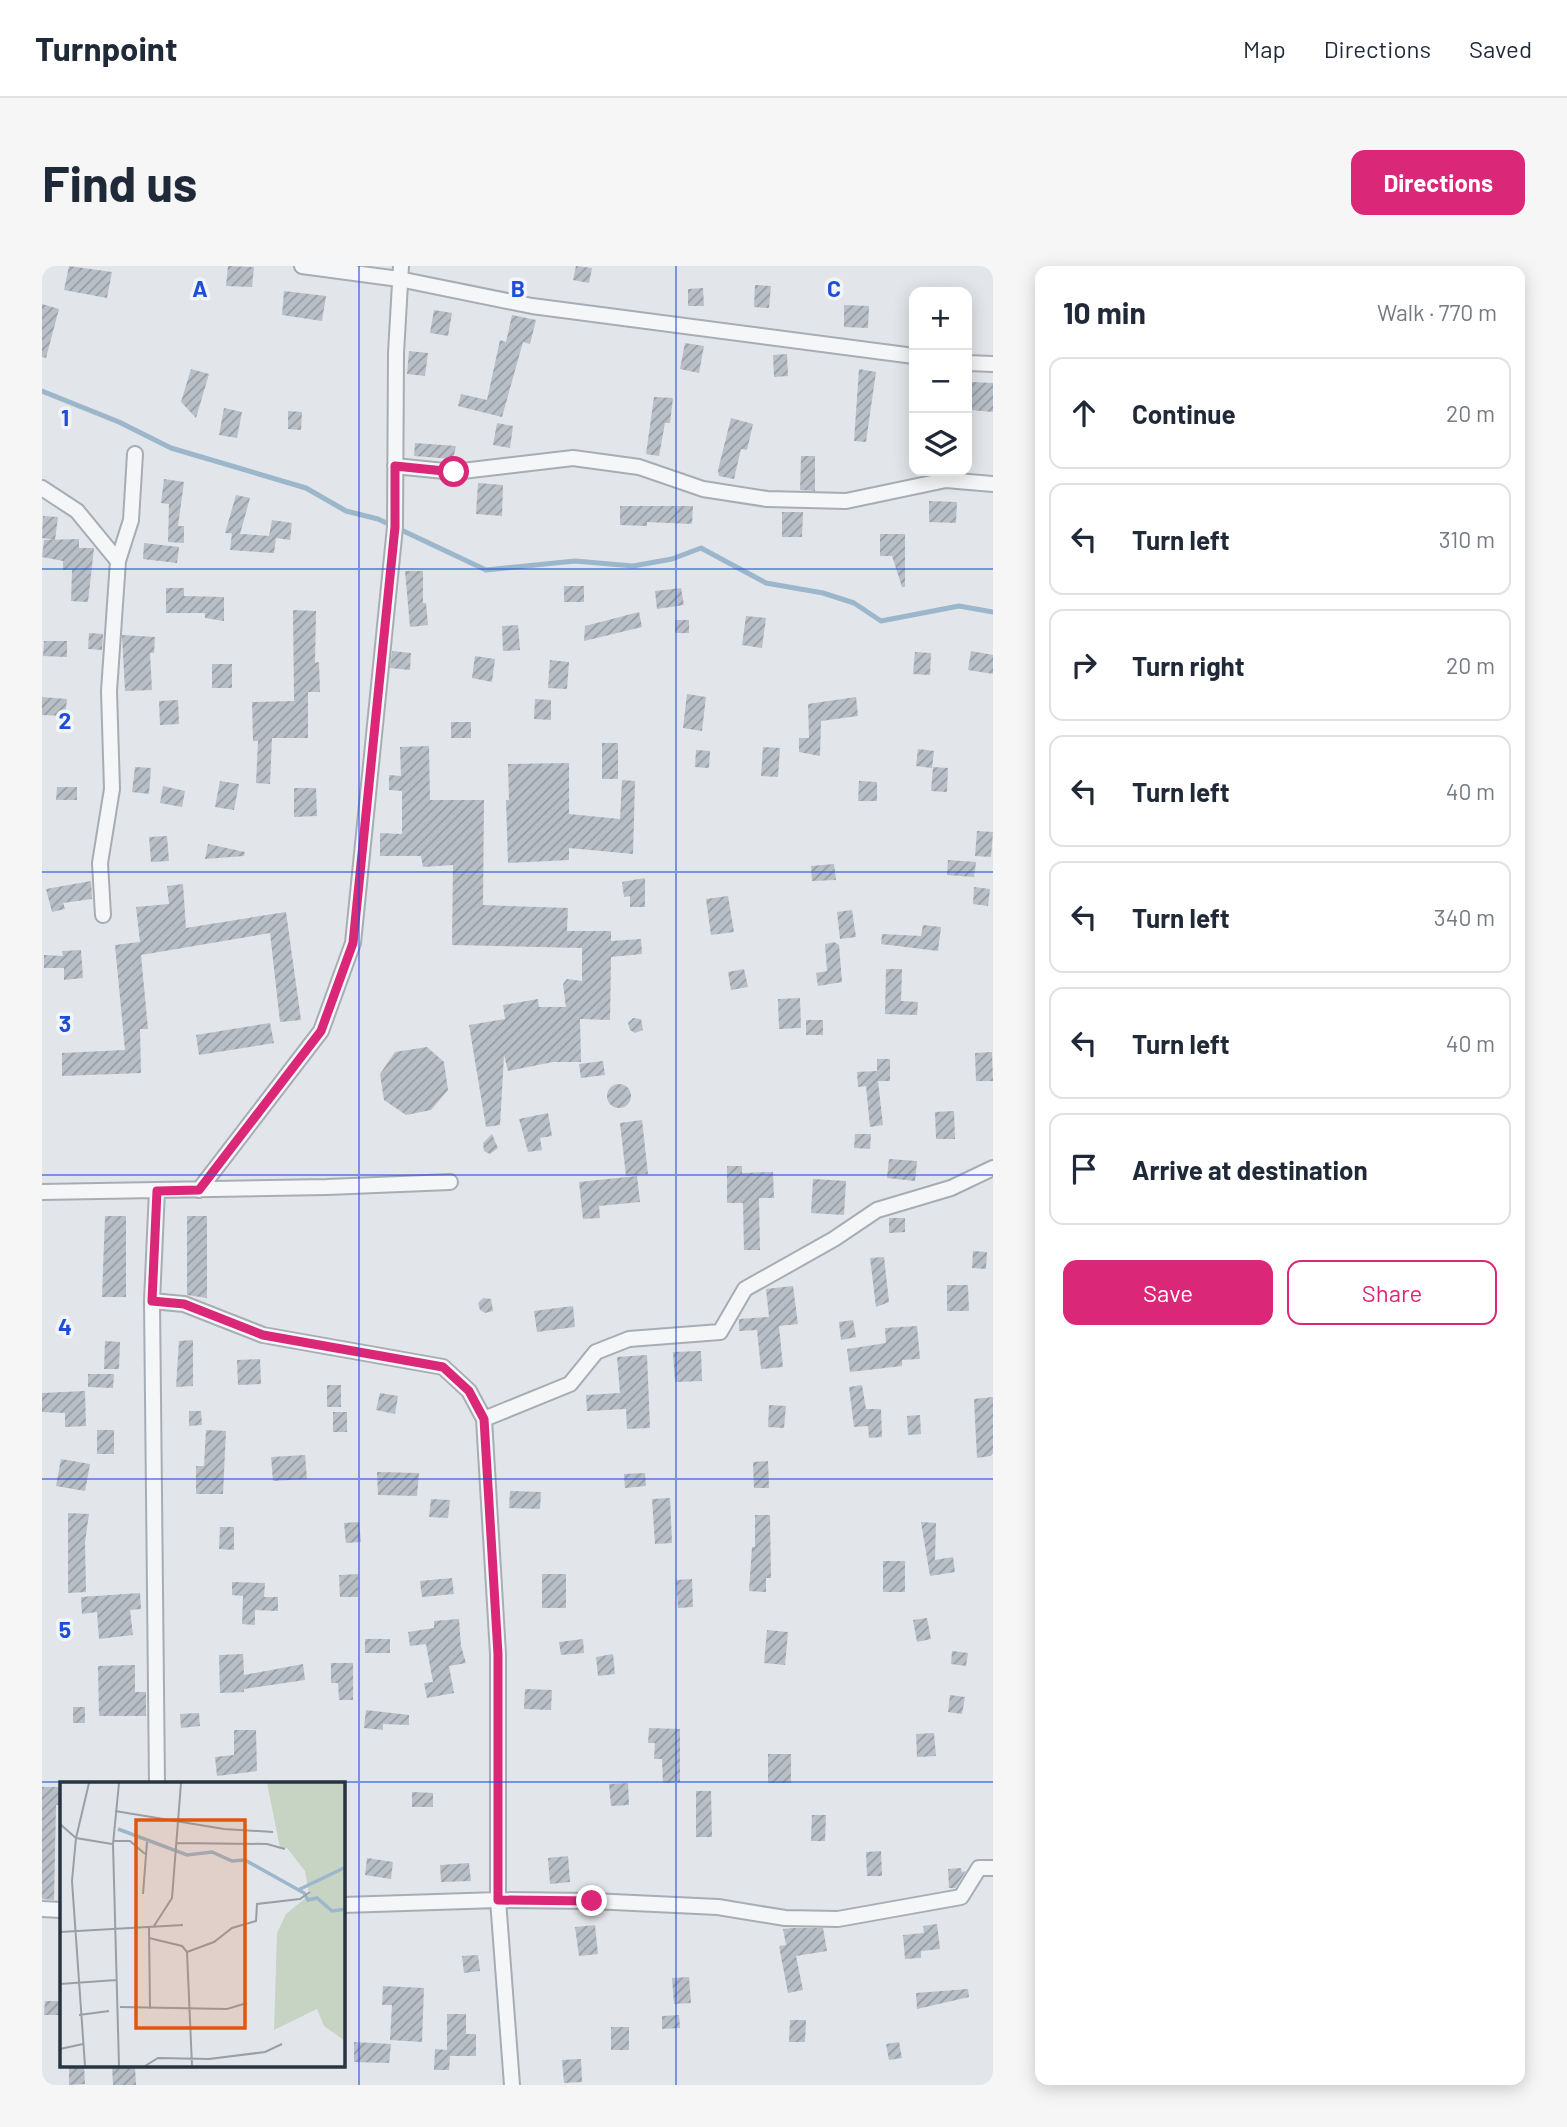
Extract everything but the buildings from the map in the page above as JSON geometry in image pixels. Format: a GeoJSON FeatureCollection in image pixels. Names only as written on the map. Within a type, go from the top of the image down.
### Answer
{"type":"FeatureCollection","features":[{"type":"Feature","properties":{"kind":"street"},"geometry":{"type":"LineString","coordinates":[[302,266],[400,272],[532,306],[909,355]]}},
{"type":"Feature","properties":{"kind":"street"},"geometry":{"type":"LineString","coordinates":[[199,1190],[321,1031],[353,943],[395,527],[400,272]]}},
{"type":"Feature","properties":{"kind":"street"},"geometry":{"type":"LineString","coordinates":[[972,363],[993,364]]}},
{"type":"Feature","properties":{"kind":"street"},"geometry":{"type":"LineString","coordinates":[[103,915],[100,863],[112,789],[109,691],[118,561],[131,520],[135,454]]}},
{"type":"Feature","properties":{"kind":"street"},"geometry":{"type":"LineString","coordinates":[[395,466],[454,472],[573,458],[639,467],[703,489],[793,500],[846,501],[946,480],[993,484]]}},
{"type":"Feature","properties":{"kind":"street"},"geometry":{"type":"LineString","coordinates":[[42,488],[77,511],[118,561]]}},
{"type":"Feature","properties":{"kind":"street"},"geometry":{"type":"LineString","coordinates":[[484,1419],[570,1384],[596,1352],[629,1339],[720,1332],[745,1289],[834,1239],[877,1210],[951,1188],[993,1168]]}},
{"type":"Feature","properties":{"kind":"street"},"geometry":{"type":"LineString","coordinates":[[42,1192],[450,1182]]}},
{"type":"Feature","properties":{"kind":"street"},"geometry":{"type":"LineString","coordinates":[[157,1191],[152,1301],[157,1782]]}},
{"type":"Feature","properties":{"kind":"street"},"geometry":{"type":"LineString","coordinates":[[152,1301],[184,1304],[263,1335],[443,1367],[469,1391],[484,1419],[498,1654],[498,1900],[512,2085]]}},
{"type":"Feature","properties":{"kind":"street"},"geometry":{"type":"LineString","coordinates":[[345,1905],[498,1900],[718,1907],[785,1917],[838,1919],[961,1897],[979,1868],[993,1868]]}},
{"type":"Feature","properties":{"kind":"street"},"geometry":{"type":"LineString","coordinates":[[42,1909],[60,1910]]}},
{"type":"Feature","properties":{"kind":"waterway"},"geometry":{"type":"LineString","coordinates":[[42,391],[119,422],[171,448],[306,488],[346,511],[378,519],[486,570],[575,561],[633,566],[672,559],[701,548],[766,583],[823,593],[854,603],[881,621],[959,606],[993,612]]}},
{"type":"Feature","properties":{"kind":"route"},"geometry":{"type":"LineString","coordinates":[[454,472],[395,466],[395,527],[353,943],[321,1031],[199,1190],[157,1191],[152,1301],[184,1304],[263,1335],[443,1367],[469,1391],[484,1419],[498,1654],[498,1900],[592,1901]]}}]}
